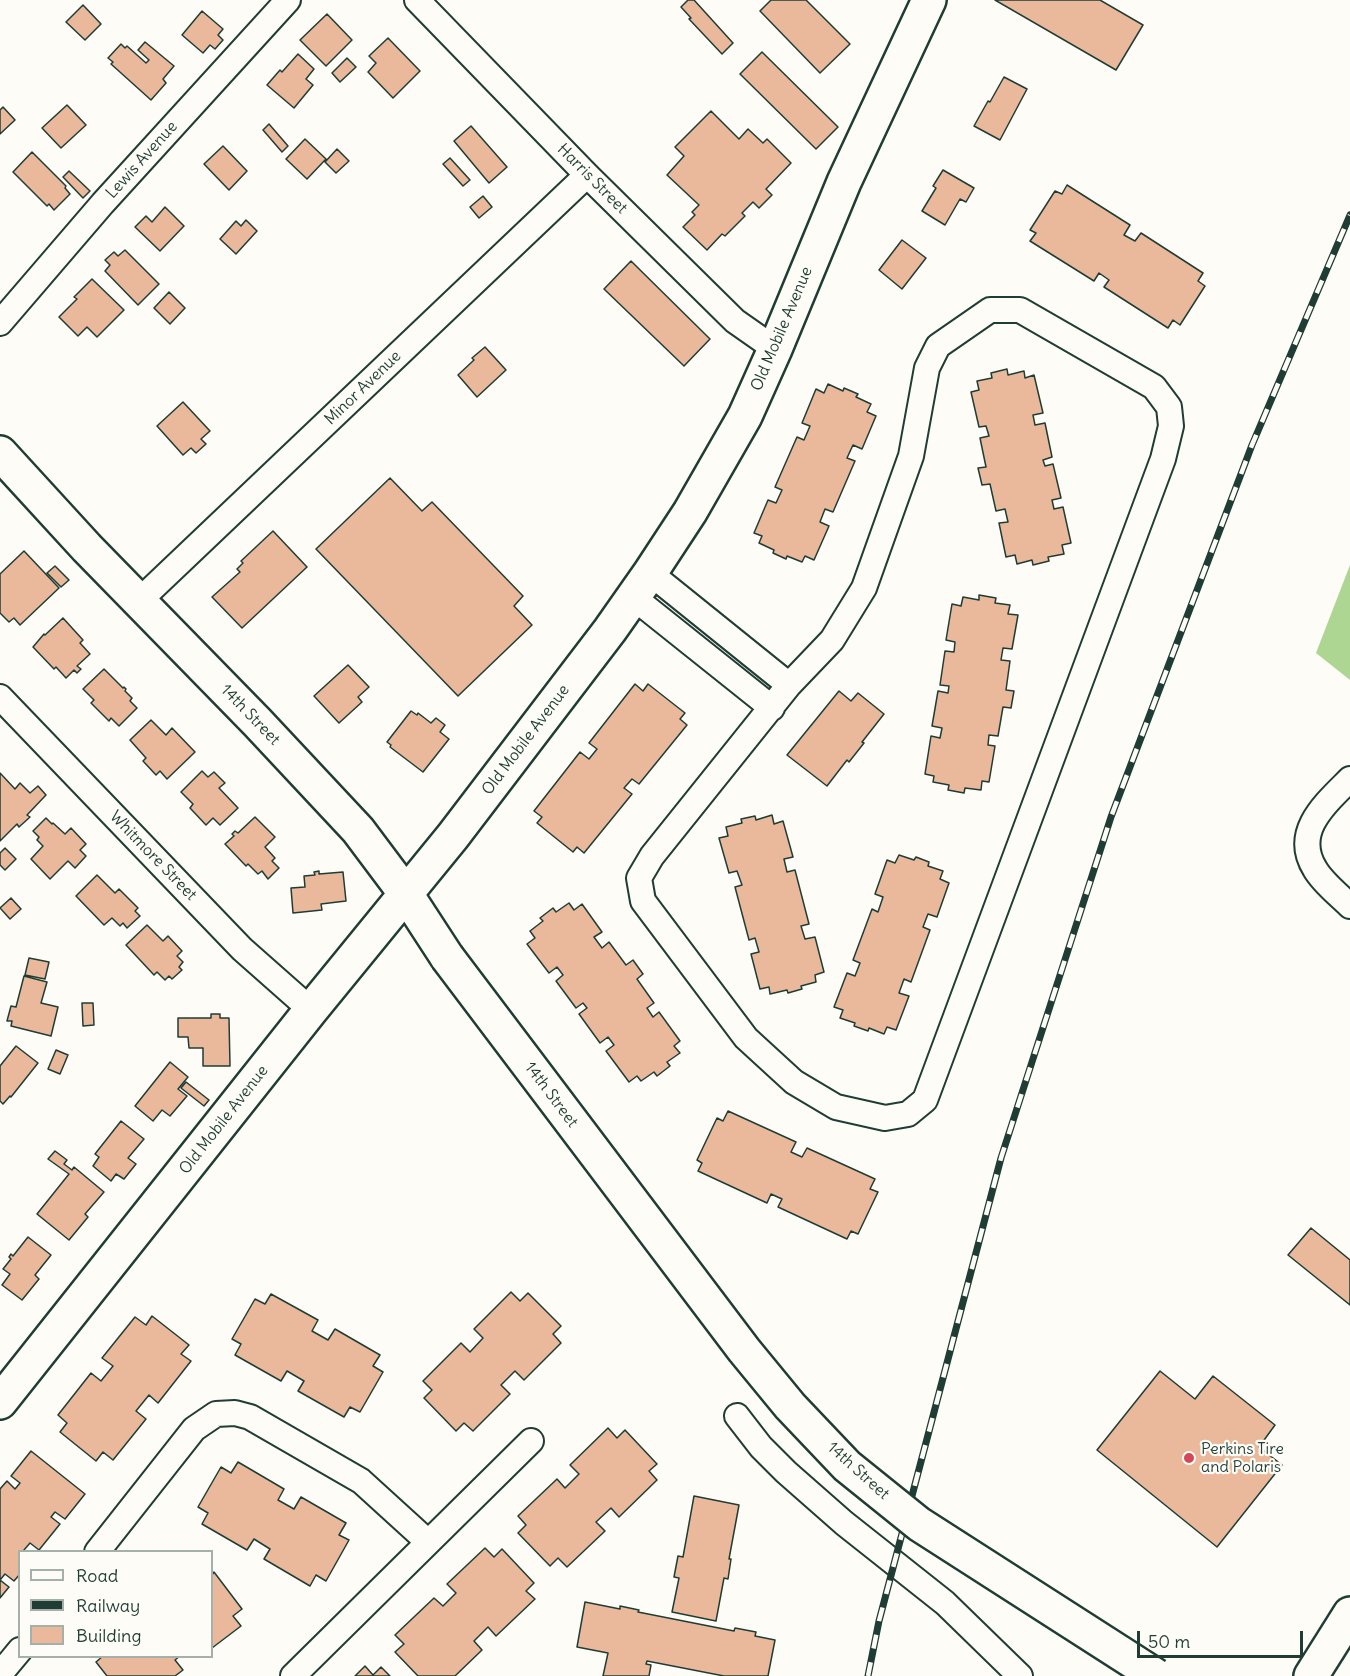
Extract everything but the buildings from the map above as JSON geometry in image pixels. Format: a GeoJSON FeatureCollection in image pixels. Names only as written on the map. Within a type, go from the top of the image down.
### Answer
{"type":"FeatureCollection","features":[{"type":"Feature","properties":{"kind":"main road","name":"Old Mobile Avenue"},"geometry":{"type":"LineString","coordinates":[[0,1402],[310,1010],[453,836],[610,630],[690,512],[745,416],[776,349],[844,182],[929,0]]}},
{"type":"Feature","properties":{"kind":"main road","name":"14th Street"},"geometry":{"type":"LineString","coordinates":[[0,453],[87,548],[350,821],[406,894],[447,957],[744,1350],[790,1406],[847,1466],[919,1524],[1156,1676]]}},
{"type":"Feature","properties":{"kind":"main road"},"geometry":{"type":"LineString","coordinates":[[1311,1676],[1350,1614]]}},
{"type":"Feature","properties":{"kind":"street","name":"Lewis Avenue"},"geometry":{"type":"LineString","coordinates":[[0,323],[103,203],[288,0]]}},
{"type":"Feature","properties":{"kind":"street","name":"Harris Street"},"geometry":{"type":"LineString","coordinates":[[417,0],[587,175],[735,321],[776,349]]}},
{"type":"Feature","properties":{"kind":"street","name":"Minor Avenue"},"geometry":{"type":"LineString","coordinates":[[139,601],[587,175]]}},
{"type":"Feature","properties":{"kind":"street"},"geometry":{"type":"LineString","coordinates":[[990,310],[1020,310],[1154,387],[1169,406],[1171,426],[1163,459],[925,1100],[908,1114],[885,1118],[836,1107],[794,1082],[746,1038],[643,901],[639,878],[652,856],[789,685],[832,640],[864,588],[911,456],[927,368],[938,346],[990,310]]}},
{"type":"Feature","properties":{"kind":"street"},"geometry":{"type":"LineString","coordinates":[[641,585],[789,685]]}},
{"type":"Feature","properties":{"kind":"street"},"geometry":{"type":"LineString","coordinates":[[641,585],[772,708]]}},
{"type":"Feature","properties":{"kind":"street","name":"Whitmore Street"},"geometry":{"type":"LineString","coordinates":[[0,698],[242,949],[310,1010]]}},
{"type":"Feature","properties":{"kind":"street"},"geometry":{"type":"LineString","coordinates":[[1350,780],[1325,803],[1316,816],[1308,832],[1307,843],[1308,854],[1315,870],[1350,906]]}},
{"type":"Feature","properties":{"kind":"street"},"geometry":{"type":"LineString","coordinates":[[98,1550],[194,1429],[216,1414],[235,1413],[250,1418],[361,1481],[428,1542]]}},
{"type":"Feature","properties":{"kind":"street"},"geometry":{"type":"LineString","coordinates":[[737,1416],[760,1447],[786,1472],[844,1523],[945,1603],[1020,1676]]}},
{"type":"Feature","properties":{"kind":"street"},"geometry":{"type":"LineString","coordinates":[[294,1676],[531,1441]]}},
{"type":"Feature","properties":{"kind":"street"},"geometry":{"type":"LineString","coordinates":[[0,1674],[18,1652]]}},
{"type":"Feature","properties":{"kind":"green space"},"geometry":{"type":"Polygon","coordinates":[[[1350,565],[1350,680],[1316,653],[1350,565]]]}},
{"type":"Feature","properties":{"kind":"railway"},"geometry":{"type":"LineString","coordinates":[[868,1676],[879,1621],[1001,1158],[1111,817],[1252,445],[1350,215]]}},
{"type":"Feature","properties":{"kind":"place","name":"Perkins Tire and Polaris"},"geometry":{"type":"Point","coordinates":[1189,1458]}}]}
